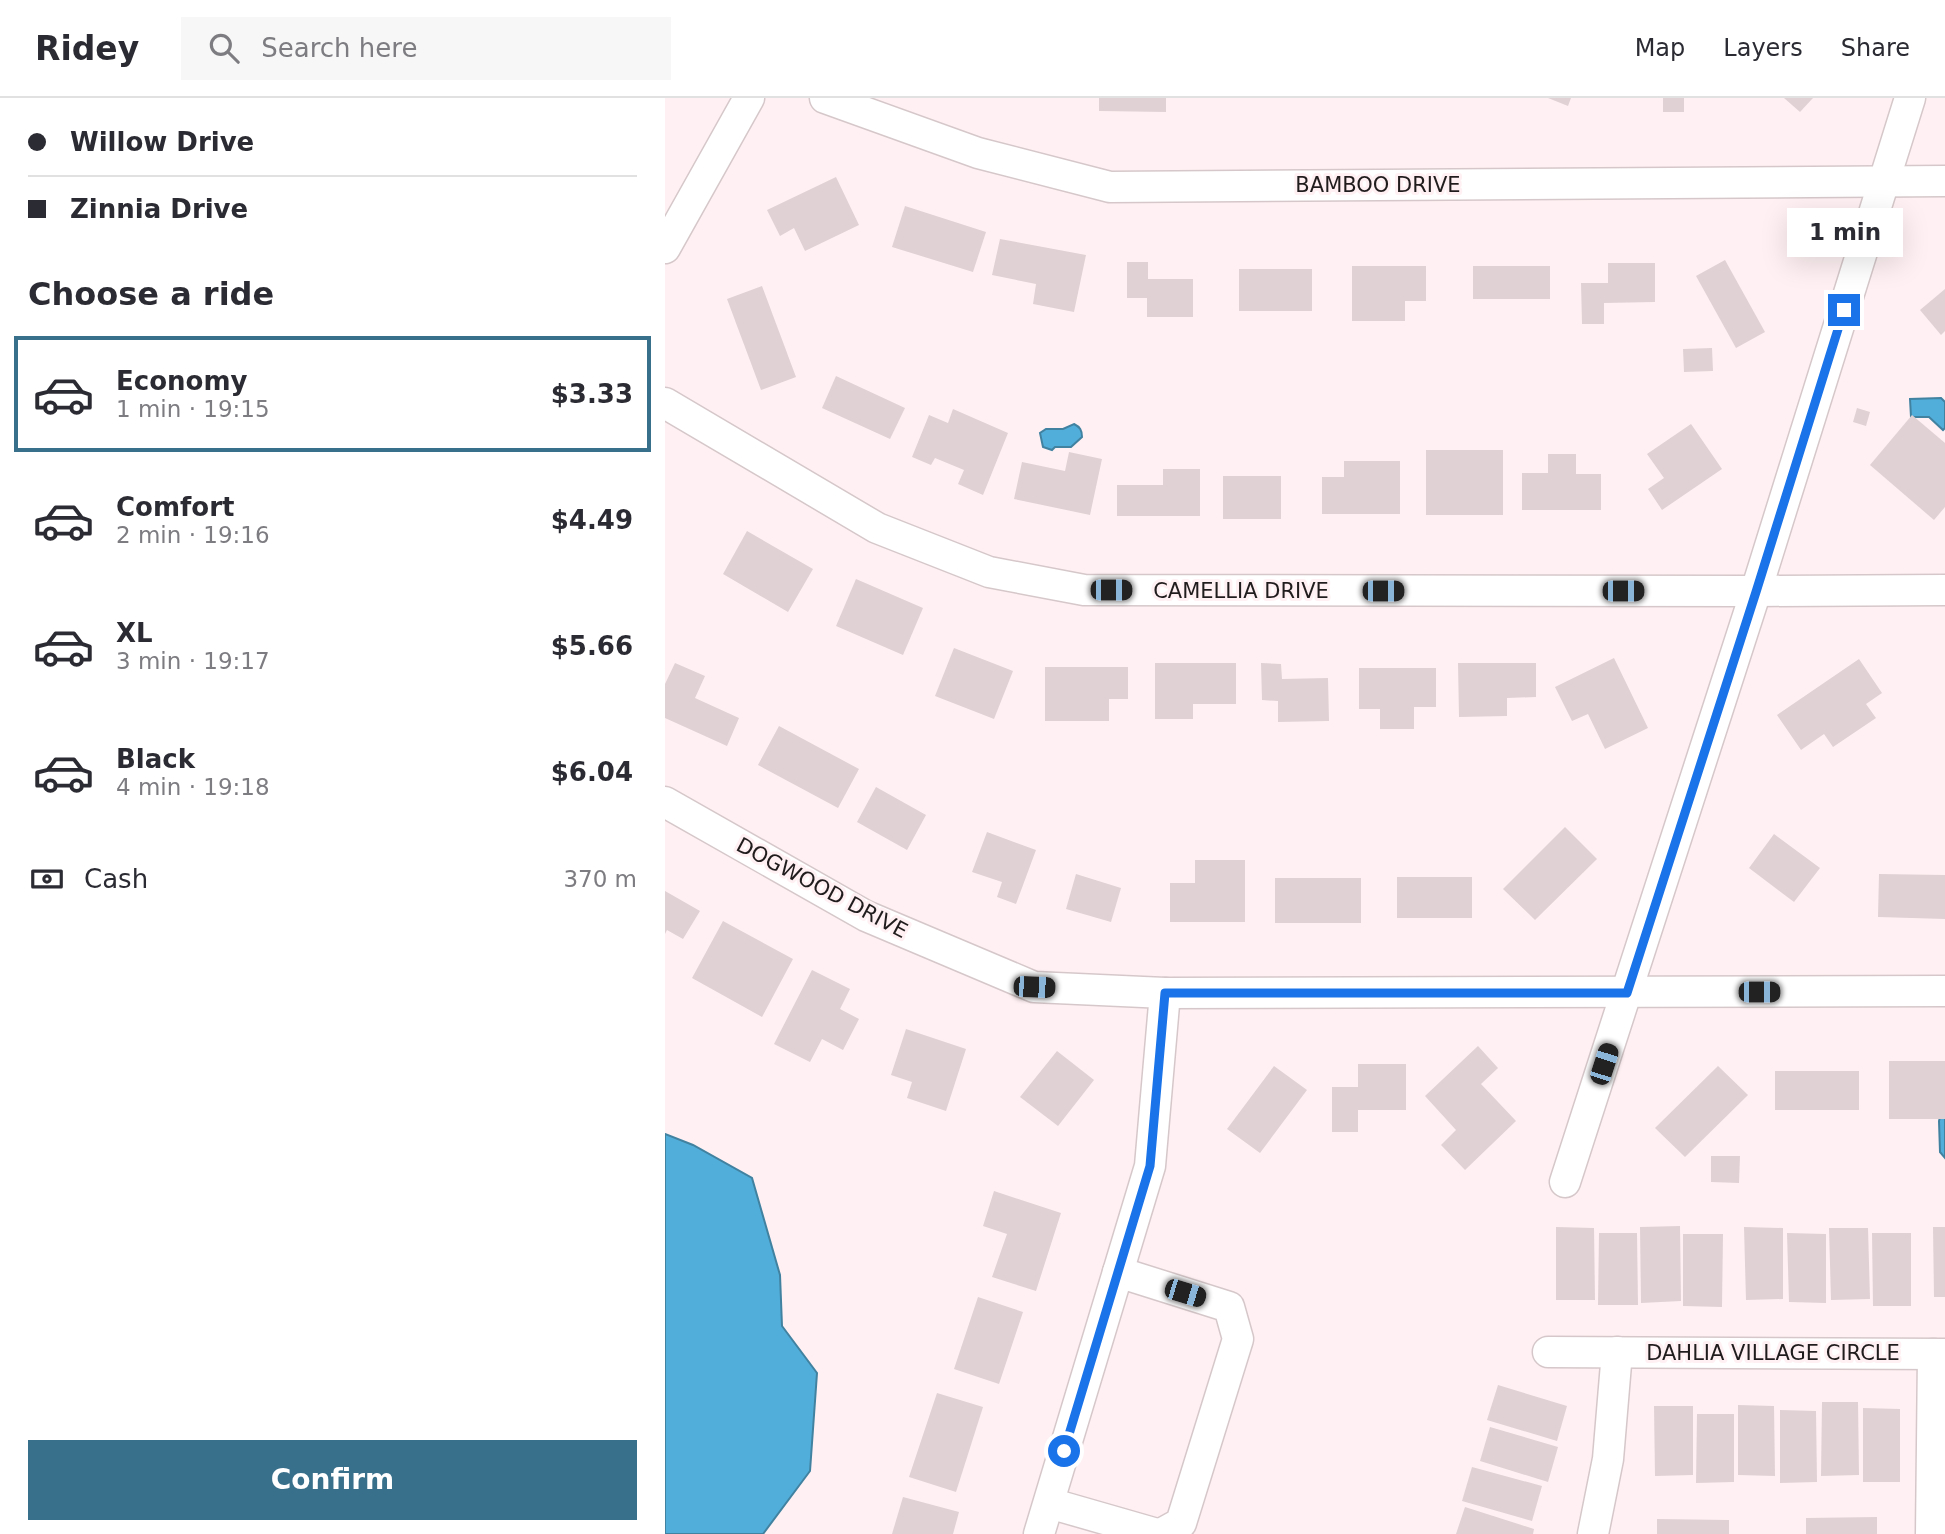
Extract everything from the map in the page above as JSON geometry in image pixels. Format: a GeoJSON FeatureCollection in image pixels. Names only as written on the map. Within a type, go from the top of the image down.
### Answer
{"type":"FeatureCollection","features":[{"type":"Feature","properties":{"kind":"street"},"geometry":{"type":"LineString","coordinates":[[665,248],[748,98]]}},
{"type":"Feature","properties":{"kind":"street","name":"BAMBOO DRIVE"},"geometry":{"type":"LineString","coordinates":[[825,98],[978,152],[1110,187],[1945,181]]}},
{"type":"Feature","properties":{"kind":"street"},"geometry":{"type":"LineString","coordinates":[[1565,1182],[1756,592],[1910,98]]}},
{"type":"Feature","properties":{"kind":"street","name":"CAMELLIA DRIVE"},"geometry":{"type":"LineString","coordinates":[[665,402],[877,528],[989,572],[1083,590],[1945,590]]}},
{"type":"Feature","properties":{"kind":"street","name":"DOGWOOD DRIVE"},"geometry":{"type":"LineString","coordinates":[[665,802],[866,916],[1034,987],[1165,993],[1945,991]]}},
{"type":"Feature","properties":{"kind":"street"},"geometry":{"type":"LineString","coordinates":[[1039,1534],[1150,1166],[1165,993]]}},
{"type":"Feature","properties":{"kind":"street"},"geometry":{"type":"LineString","coordinates":[[1049,1503],[1159,1534],[1181,1523],[1238,1339],[1229,1307],[1118,1272]]}},
{"type":"Feature","properties":{"kind":"street"},"geometry":{"type":"LineString","coordinates":[[1548,1352],[1617,1352]]}},
{"type":"Feature","properties":{"kind":"street","name":"DAHLIA VILLAGE CIRCLE"},"geometry":{"type":"LineString","coordinates":[[1593,1534],[1608,1459],[1617,1352],[1939,1354],[1931,1534]]}},
{"type":"Feature","properties":{"kind":"water"},"geometry":{"type":"Polygon","coordinates":[[[1941,398],[1945,402],[1943,430],[1929,417],[1911,417],[1910,399],[1941,398]]]}},
{"type":"Feature","properties":{"kind":"water"},"geometry":{"type":"Polygon","coordinates":[[[1074,424],[1082,432],[1082,437],[1071,447],[1055,447],[1052,450],[1043,447],[1040,433],[1046,429],[1063,429],[1074,424]]]}},
{"type":"Feature","properties":{"kind":"water"},"geometry":{"type":"Polygon","coordinates":[[[1945,1113],[1945,1158],[1940,1152],[1939,1121],[1945,1113]]]}},
{"type":"Feature","properties":{"kind":"water"},"geometry":{"type":"Polygon","coordinates":[[[665,1134],[693,1145],[752,1178],[780,1275],[782,1326],[817,1373],[810,1471],[763,1534],[665,1534],[665,1134]]]}},
{"type":"Feature","properties":{"kind":"building"},"geometry":{"type":"Polygon","coordinates":[[[1099,98],[1166,98],[1166,112],[1099,111],[1099,98]]]}},
{"type":"Feature","properties":{"kind":"building"},"geometry":{"type":"Polygon","coordinates":[[[1548,98],[1571,98],[1568,106],[1548,98]]]}},
{"type":"Feature","properties":{"kind":"building"},"geometry":{"type":"Polygon","coordinates":[[[1663,98],[1684,98],[1684,112],[1663,112],[1663,98]]]}},
{"type":"Feature","properties":{"kind":"building"},"geometry":{"type":"Polygon","coordinates":[[[1784,98],[1813,98],[1800,112],[1784,98]]]}},
{"type":"Feature","properties":{"kind":"building"},"geometry":{"type":"Polygon","coordinates":[[[836,177],[859,225],[805,251],[794,228],[780,236],[767,210],[836,177]]]}},
{"type":"Feature","properties":{"kind":"building"},"geometry":{"type":"Polygon","coordinates":[[[905,206],[986,232],[973,272],[892,247],[905,206]]]}},
{"type":"Feature","properties":{"kind":"building"},"geometry":{"type":"Polygon","coordinates":[[[1000,239],[1086,255],[1074,312],[1033,304],[1036,284],[992,275],[1000,239]]]}},
{"type":"Feature","properties":{"kind":"building"},"geometry":{"type":"Polygon","coordinates":[[[1725,260],[1765,332],[1736,348],[1696,276],[1725,260]]]}},
{"type":"Feature","properties":{"kind":"building"},"geometry":{"type":"Polygon","coordinates":[[[1127,262],[1148,262],[1148,279],[1193,279],[1193,317],[1147,317],[1147,298],[1127,298],[1127,262]]]}},
{"type":"Feature","properties":{"kind":"building"},"geometry":{"type":"Polygon","coordinates":[[[1608,263],[1655,263],[1655,302],[1604,303],[1604,324],[1582,324],[1581,283],[1608,283],[1608,263]]]}},
{"type":"Feature","properties":{"kind":"building"},"geometry":{"type":"Polygon","coordinates":[[[1352,266],[1426,266],[1426,301],[1405,301],[1405,321],[1352,321],[1352,266]]]}},
{"type":"Feature","properties":{"kind":"building"},"geometry":{"type":"Polygon","coordinates":[[[1473,266],[1550,266],[1550,299],[1473,299],[1473,266]]]}},
{"type":"Feature","properties":{"kind":"building"},"geometry":{"type":"Polygon","coordinates":[[[1239,269],[1312,269],[1312,311],[1239,311],[1239,269]]]}},
{"type":"Feature","properties":{"kind":"building"},"geometry":{"type":"Polygon","coordinates":[[[762,286],[796,377],[761,390],[727,299],[762,286]]]}},
{"type":"Feature","properties":{"kind":"building"},"geometry":{"type":"Polygon","coordinates":[[[1945,289],[1945,331],[1941,335],[1920,310],[1945,289]]]}},
{"type":"Feature","properties":{"kind":"building"},"geometry":{"type":"Polygon","coordinates":[[[1712,348],[1713,371],[1684,372],[1683,349],[1712,348]]]}},
{"type":"Feature","properties":{"kind":"building"},"geometry":{"type":"Polygon","coordinates":[[[836,376],[905,408],[890,439],[822,408],[836,376]]]}},
{"type":"Feature","properties":{"kind":"building"},"geometry":{"type":"Polygon","coordinates":[[[1857,408],[1870,412],[1866,426],[1853,422],[1857,408]]]}},
{"type":"Feature","properties":{"kind":"building"},"geometry":{"type":"Polygon","coordinates":[[[953,409],[1008,433],[983,495],[958,484],[964,470],[935,458],[931,465],[912,457],[929,415],[948,423],[953,409]]]}},
{"type":"Feature","properties":{"kind":"building"},"geometry":{"type":"Polygon","coordinates":[[[1912,415],[1945,443],[1945,507],[1934,520],[1870,465],[1912,415]]]}},
{"type":"Feature","properties":{"kind":"building"},"geometry":{"type":"Polygon","coordinates":[[[1691,424],[1722,469],[1662,510],[1648,489],[1664,478],[1647,454],[1691,424]]]}},
{"type":"Feature","properties":{"kind":"building"},"geometry":{"type":"Polygon","coordinates":[[[1426,450],[1503,450],[1503,515],[1426,515],[1426,450]]]}},
{"type":"Feature","properties":{"kind":"building"},"geometry":{"type":"Polygon","coordinates":[[[1069,452],[1102,459],[1090,515],[1014,499],[1022,462],[1065,471],[1069,452]]]}},
{"type":"Feature","properties":{"kind":"building"},"geometry":{"type":"Polygon","coordinates":[[[1548,454],[1576,454],[1576,474],[1601,474],[1601,510],[1522,510],[1522,473],[1548,473],[1548,454]]]}},
{"type":"Feature","properties":{"kind":"building"},"geometry":{"type":"Polygon","coordinates":[[[1344,461],[1400,461],[1400,514],[1322,514],[1322,477],[1344,477],[1344,461]]]}},
{"type":"Feature","properties":{"kind":"building"},"geometry":{"type":"Polygon","coordinates":[[[1163,469],[1200,469],[1200,516],[1117,516],[1117,485],[1163,485],[1163,469]]]}},
{"type":"Feature","properties":{"kind":"building"},"geometry":{"type":"Polygon","coordinates":[[[1223,476],[1281,476],[1281,519],[1223,519],[1223,476]]]}},
{"type":"Feature","properties":{"kind":"building"},"geometry":{"type":"Polygon","coordinates":[[[747,531],[813,569],[788,612],[723,574],[747,531]]]}},
{"type":"Feature","properties":{"kind":"building"},"geometry":{"type":"Polygon","coordinates":[[[856,579],[923,608],[903,655],[836,626],[856,579]]]}},
{"type":"Feature","properties":{"kind":"building"},"geometry":{"type":"Polygon","coordinates":[[[954,648],[1013,671],[994,719],[935,696],[954,648]]]}},
{"type":"Feature","properties":{"kind":"building"},"geometry":{"type":"Polygon","coordinates":[[[1614,658],[1648,728],[1605,749],[1588,714],[1572,721],[1555,687],[1614,658]]]}},
{"type":"Feature","properties":{"kind":"building"},"geometry":{"type":"Polygon","coordinates":[[[1859,659],[1882,693],[1866,704],[1876,718],[1833,747],[1824,734],[1801,750],[1777,715],[1859,659]]]}},
{"type":"Feature","properties":{"kind":"building"},"geometry":{"type":"Polygon","coordinates":[[[675,663],[705,676],[695,698],[739,718],[727,746],[665,718],[665,684],[675,663]]]}},
{"type":"Feature","properties":{"kind":"building"},"geometry":{"type":"Polygon","coordinates":[[[1155,663],[1236,663],[1236,704],[1193,704],[1193,719],[1155,719],[1155,663]]]}},
{"type":"Feature","properties":{"kind":"building"},"geometry":{"type":"Polygon","coordinates":[[[1261,663],[1281,664],[1282,679],[1328,678],[1329,721],[1278,722],[1278,701],[1262,700],[1261,663]]]}},
{"type":"Feature","properties":{"kind":"building"},"geometry":{"type":"Polygon","coordinates":[[[1458,663],[1536,663],[1536,697],[1507,698],[1507,716],[1459,717],[1458,663]]]}},
{"type":"Feature","properties":{"kind":"building"},"geometry":{"type":"Polygon","coordinates":[[[1045,667],[1128,667],[1128,699],[1109,699],[1109,721],[1045,721],[1045,667]]]}},
{"type":"Feature","properties":{"kind":"building"},"geometry":{"type":"Polygon","coordinates":[[[1359,668],[1436,668],[1436,707],[1414,707],[1414,729],[1380,729],[1380,709],[1359,709],[1359,668]]]}},
{"type":"Feature","properties":{"kind":"building"},"geometry":{"type":"Polygon","coordinates":[[[779,726],[859,769],[838,808],[758,765],[779,726]]]}},
{"type":"Feature","properties":{"kind":"building"},"geometry":{"type":"Polygon","coordinates":[[[876,787],[926,815],[907,850],[857,822],[876,787]]]}},
{"type":"Feature","properties":{"kind":"building"},"geometry":{"type":"Polygon","coordinates":[[[1565,827],[1597,859],[1535,920],[1503,889],[1565,827]]]}},
{"type":"Feature","properties":{"kind":"building"},"geometry":{"type":"Polygon","coordinates":[[[987,832],[1036,850],[1016,904],[997,897],[1002,882],[972,872],[987,832]]]}},
{"type":"Feature","properties":{"kind":"building"},"geometry":{"type":"Polygon","coordinates":[[[1774,834],[1820,868],[1794,902],[1749,868],[1774,834]]]}},
{"type":"Feature","properties":{"kind":"building"},"geometry":{"type":"Polygon","coordinates":[[[1195,860],[1245,860],[1245,922],[1170,922],[1170,883],[1195,883],[1195,860]]]}},
{"type":"Feature","properties":{"kind":"building"},"geometry":{"type":"Polygon","coordinates":[[[1076,874],[1121,888],[1111,922],[1066,909],[1076,874]]]}},
{"type":"Feature","properties":{"kind":"building"},"geometry":{"type":"Polygon","coordinates":[[[1879,874],[1945,875],[1945,919],[1878,917],[1879,874]]]}},
{"type":"Feature","properties":{"kind":"building"},"geometry":{"type":"Polygon","coordinates":[[[1397,877],[1472,877],[1472,918],[1397,918],[1397,877]]]}},
{"type":"Feature","properties":{"kind":"building"},"geometry":{"type":"Polygon","coordinates":[[[1275,878],[1361,878],[1361,923],[1275,923],[1275,878]]]}},
{"type":"Feature","properties":{"kind":"building"},"geometry":{"type":"Polygon","coordinates":[[[665,891],[700,911],[683,939],[667,930],[665,934],[665,891]]]}},
{"type":"Feature","properties":{"kind":"building"},"geometry":{"type":"Polygon","coordinates":[[[723,921],[793,959],[762,1017],[692,978],[723,921]]]}},
{"type":"Feature","properties":{"kind":"building"},"geometry":{"type":"Polygon","coordinates":[[[812,970],[850,989],[840,1009],[859,1019],[843,1050],[822,1039],[810,1062],[774,1044],[812,970]]]}},
{"type":"Feature","properties":{"kind":"building"},"geometry":{"type":"Polygon","coordinates":[[[906,1029],[966,1049],[946,1111],[907,1098],[912,1082],[891,1075],[906,1029]]]}},
{"type":"Feature","properties":{"kind":"building"},"geometry":{"type":"Polygon","coordinates":[[[1478,1046],[1498,1068],[1481,1084],[1516,1121],[1465,1170],[1441,1145],[1456,1130],[1425,1096],[1478,1046]]]}},
{"type":"Feature","properties":{"kind":"building"},"geometry":{"type":"Polygon","coordinates":[[[1057,1051],[1094,1080],[1058,1126],[1020,1097],[1057,1051]]]}},
{"type":"Feature","properties":{"kind":"building"},"geometry":{"type":"Polygon","coordinates":[[[1889,1061],[1945,1061],[1945,1119],[1889,1119],[1889,1061]]]}},
{"type":"Feature","properties":{"kind":"building"},"geometry":{"type":"Polygon","coordinates":[[[1358,1064],[1406,1064],[1406,1110],[1358,1110],[1358,1132],[1332,1132],[1332,1087],[1358,1087],[1358,1064]]]}},
{"type":"Feature","properties":{"kind":"building"},"geometry":{"type":"Polygon","coordinates":[[[1274,1066],[1307,1090],[1260,1153],[1227,1129],[1274,1066]]]}},
{"type":"Feature","properties":{"kind":"building"},"geometry":{"type":"Polygon","coordinates":[[[1718,1066],[1748,1095],[1685,1157],[1655,1128],[1718,1066]]]}},
{"type":"Feature","properties":{"kind":"building"},"geometry":{"type":"Polygon","coordinates":[[[1775,1071],[1859,1071],[1859,1110],[1775,1110],[1775,1071]]]}},
{"type":"Feature","properties":{"kind":"building"},"geometry":{"type":"Polygon","coordinates":[[[1711,1156],[1740,1156],[1739,1183],[1711,1182],[1711,1156]]]}},
{"type":"Feature","properties":{"kind":"building"},"geometry":{"type":"Polygon","coordinates":[[[994,1191],[1061,1213],[1036,1291],[992,1277],[1007,1234],[983,1226],[994,1191]]]}},
{"type":"Feature","properties":{"kind":"building"},"geometry":{"type":"Polygon","coordinates":[[[1680,1226],[1681,1301],[1641,1303],[1640,1227],[1680,1226]]]}},
{"type":"Feature","properties":{"kind":"building"},"geometry":{"type":"Polygon","coordinates":[[[1556,1227],[1594,1228],[1595,1300],[1556,1300],[1556,1227]]]}},
{"type":"Feature","properties":{"kind":"building"},"geometry":{"type":"Polygon","coordinates":[[[1744,1227],[1783,1228],[1783,1299],[1746,1300],[1744,1227]]]}},
{"type":"Feature","properties":{"kind":"building"},"geometry":{"type":"Polygon","coordinates":[[[1933,1227],[1945,1227],[1945,1297],[1934,1297],[1933,1227]]]}},
{"type":"Feature","properties":{"kind":"building"},"geometry":{"type":"Polygon","coordinates":[[[1829,1228],[1868,1228],[1870,1299],[1831,1300],[1829,1228]]]}},
{"type":"Feature","properties":{"kind":"building"},"geometry":{"type":"Polygon","coordinates":[[[1599,1233],[1637,1233],[1638,1305],[1598,1305],[1599,1233]]]}},
{"type":"Feature","properties":{"kind":"building"},"geometry":{"type":"Polygon","coordinates":[[[1787,1233],[1826,1234],[1826,1303],[1789,1302],[1787,1233]]]}},
{"type":"Feature","properties":{"kind":"building"},"geometry":{"type":"Polygon","coordinates":[[[1872,1233],[1911,1233],[1911,1306],[1873,1306],[1872,1233]]]}},
{"type":"Feature","properties":{"kind":"building"},"geometry":{"type":"Polygon","coordinates":[[[1683,1234],[1723,1234],[1722,1307],[1683,1306],[1683,1234]]]}},
{"type":"Feature","properties":{"kind":"building"},"geometry":{"type":"Polygon","coordinates":[[[978,1297],[1023,1312],[999,1384],[954,1369],[978,1297]]]}},
{"type":"Feature","properties":{"kind":"building"},"geometry":{"type":"Polygon","coordinates":[[[1498,1385],[1567,1406],[1557,1441],[1487,1420],[1498,1385]]]}},
{"type":"Feature","properties":{"kind":"building"},"geometry":{"type":"Polygon","coordinates":[[[937,1393],[983,1407],[956,1492],[909,1477],[937,1393]]]}},
{"type":"Feature","properties":{"kind":"building"},"geometry":{"type":"Polygon","coordinates":[[[1822,1402],[1858,1402],[1859,1475],[1821,1476],[1822,1402]]]}},
{"type":"Feature","properties":{"kind":"building"},"geometry":{"type":"Polygon","coordinates":[[[1738,1405],[1774,1406],[1775,1476],[1738,1475],[1738,1405]]]}},
{"type":"Feature","properties":{"kind":"building"},"geometry":{"type":"Polygon","coordinates":[[[1654,1406],[1693,1406],[1693,1475],[1655,1476],[1654,1406]]]}},
{"type":"Feature","properties":{"kind":"building"},"geometry":{"type":"Polygon","coordinates":[[[1863,1408],[1900,1409],[1900,1482],[1863,1482],[1863,1408]]]}},
{"type":"Feature","properties":{"kind":"building"},"geometry":{"type":"Polygon","coordinates":[[[1780,1410],[1816,1411],[1817,1482],[1780,1483],[1780,1410]]]}},
{"type":"Feature","properties":{"kind":"building"},"geometry":{"type":"Polygon","coordinates":[[[1697,1414],[1734,1414],[1734,1482],[1696,1483],[1697,1414]]]}},
{"type":"Feature","properties":{"kind":"building"},"geometry":{"type":"Polygon","coordinates":[[[1490,1427],[1558,1447],[1548,1482],[1480,1461],[1490,1427]]]}},
{"type":"Feature","properties":{"kind":"building"},"geometry":{"type":"Polygon","coordinates":[[[1472,1467],[1542,1486],[1532,1521],[1462,1501],[1472,1467]]]}},
{"type":"Feature","properties":{"kind":"building"},"geometry":{"type":"Polygon","coordinates":[[[903,1497],[959,1512],[953,1534],[892,1534],[903,1497]]]}},
{"type":"Feature","properties":{"kind":"building"},"geometry":{"type":"Polygon","coordinates":[[[1465,1507],[1534,1529],[1533,1534],[1456,1534],[1465,1507]]]}},
{"type":"Feature","properties":{"kind":"building"},"geometry":{"type":"Polygon","coordinates":[[[1877,1517],[1877,1534],[1806,1534],[1806,1518],[1877,1517]]]}},
{"type":"Feature","properties":{"kind":"building"},"geometry":{"type":"Polygon","coordinates":[[[1657,1519],[1729,1520],[1729,1534],[1657,1534],[1657,1519]]]}},
{"type":"Feature","properties":{"kind":"route"},"geometry":{"type":"LineString","coordinates":[[1064,1451],[1150,1166],[1165,993],[1627,993],[1844,310]]}}]}
